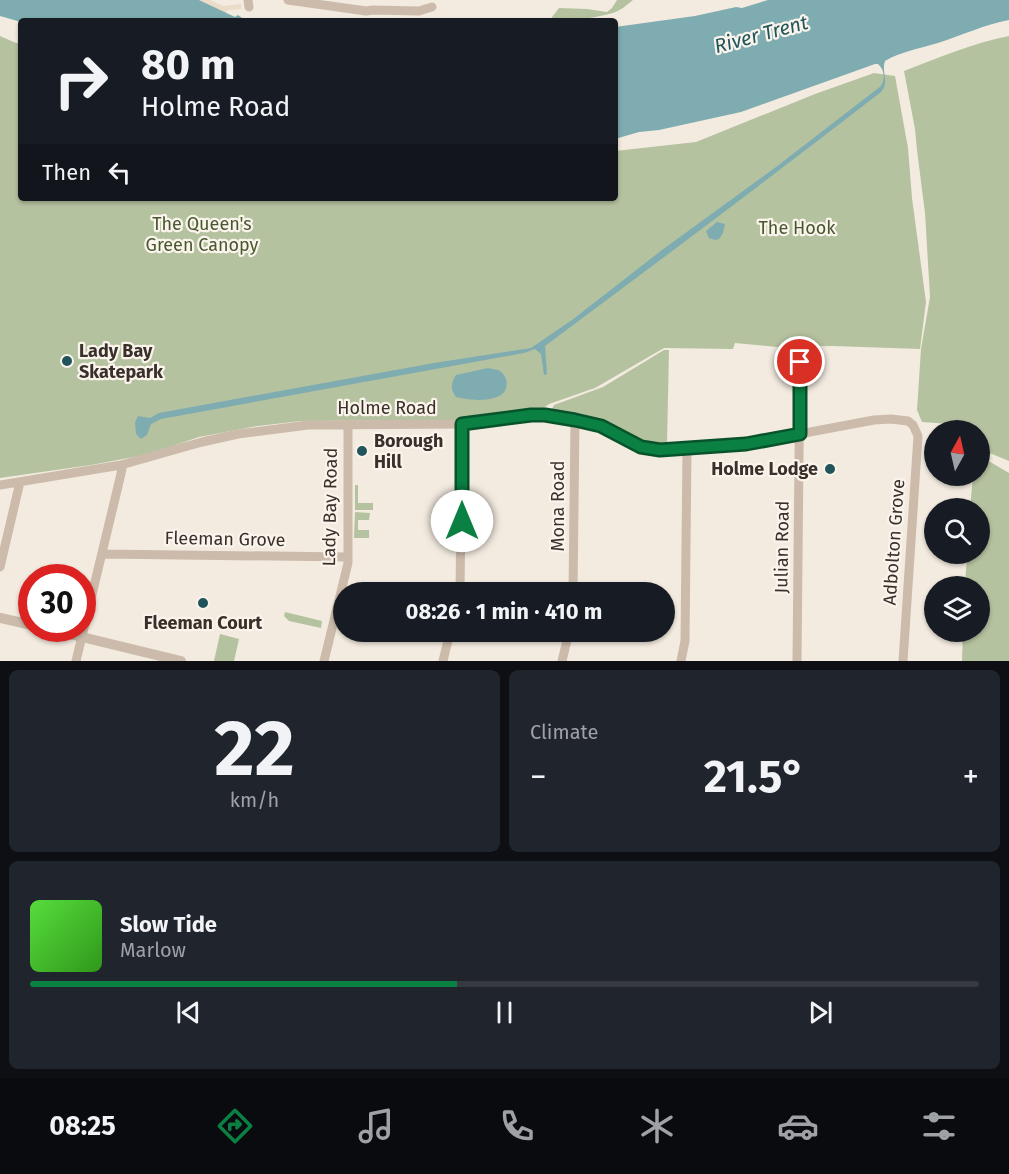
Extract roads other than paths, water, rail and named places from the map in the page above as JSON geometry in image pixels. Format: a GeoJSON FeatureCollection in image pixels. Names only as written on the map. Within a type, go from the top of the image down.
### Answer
{"type":"FeatureCollection","features":[{"type":"Feature","properties":{"kind":"street"},"geometry":{"type":"LineString","coordinates":[[288,0],[366,10],[419,11],[432,7]]}},
{"type":"Feature","properties":{"kind":"street","name":"Julian Road"},"geometry":{"type":"LineString","coordinates":[[798,661],[800,352]]}},
{"type":"Feature","properties":{"kind":"street","name":"Holme Road"},"geometry":{"type":"LineString","coordinates":[[0,485],[121,465],[200,442],[238,434],[308,425],[462,424],[545,415],[601,426],[641,447],[660,450],[746,444],[874,420],[902,420],[913,425]]}},
{"type":"Feature","properties":{"kind":"street","name":"Mona Road"},"geometry":{"type":"LineString","coordinates":[[573,582],[575,420]]}},
{"type":"Feature","properties":{"kind":"street","name":"Lady Bay Road"},"geometry":{"type":"LineString","coordinates":[[324,661],[348,563],[348,424]]}},
{"type":"Feature","properties":{"kind":"street"},"geometry":{"type":"LineString","coordinates":[[461,582],[462,424]]}},
{"type":"Feature","properties":{"kind":"street","name":"Adbolton Grove"},"geometry":{"type":"LineString","coordinates":[[903,661],[918,436],[913,425]]}},
{"type":"Feature","properties":{"kind":"street"},"geometry":{"type":"LineString","coordinates":[[681,661],[686,641],[687,449]]}},
{"type":"Feature","properties":{"kind":"street"},"geometry":{"type":"LineString","coordinates":[[96,579],[122,470],[121,465]]}},
{"type":"Feature","properties":{"kind":"street"},"geometry":{"type":"LineString","coordinates":[[0,567],[20,482]]}},
{"type":"Feature","properties":{"kind":"street","name":"Fleeman Grove"},"geometry":{"type":"LineString","coordinates":[[102,554],[348,557]]}},
{"type":"Feature","properties":{"kind":"street"},"geometry":{"type":"LineString","coordinates":[[0,618],[18,622]]}},
{"type":"Feature","properties":{"kind":"street"},"geometry":{"type":"LineString","coordinates":[[96,641],[177,661]]}},
{"type":"Feature","properties":{"kind":"street"},"geometry":{"type":"LineString","coordinates":[[76,661],[81,642]]}},
{"type":"Feature","properties":{"kind":"street"},"geometry":{"type":"LineString","coordinates":[[443,661],[448,642]]}},
{"type":"Feature","properties":{"kind":"street"},"geometry":{"type":"LineString","coordinates":[[562,661],[567,642]]}},
{"type":"Feature","properties":{"kind":"water"},"geometry":{"type":"Polygon","coordinates":[[[0,0],[199,0],[235,17],[238,15],[242,18],[18,18],[18,21],[0,16],[0,0]]]}},
{"type":"Feature","properties":{"kind":"water","name":"River Trent"},"geometry":{"type":"Polygon","coordinates":[[[768,0],[1009,0],[1009,20],[885,61],[885,84],[881,92],[545,346],[547,374],[544,375],[541,354],[535,349],[524,353],[161,419],[151,424],[147,435],[141,439],[136,434],[135,422],[138,416],[150,418],[159,413],[434,363],[531,348],[572,320],[881,86],[884,78],[883,72],[878,64],[875,64],[741,112],[618,138],[618,27],[695,16],[736,7],[742,8],[768,0]]]}},
{"type":"Feature","properties":{"kind":"water"},"geometry":{"type":"Polygon","coordinates":[[[717,222],[725,224],[723,233],[719,239],[715,240],[709,238],[706,231],[717,222]]]}},
{"type":"Feature","properties":{"kind":"water"},"geometry":{"type":"Polygon","coordinates":[[[488,368],[498,370],[504,375],[507,383],[503,394],[483,400],[456,397],[452,386],[456,375],[488,368]]]}},
{"type":"Feature","properties":{"kind":"place","name":"Lady Bay Skatepark"},"geometry":{"type":"Point","coordinates":[67,361]}},
{"type":"Feature","properties":{"kind":"place","name":"Borough Hill"},"geometry":{"type":"Point","coordinates":[362,451]}},
{"type":"Feature","properties":{"kind":"place","name":"Holme Lodge"},"geometry":{"type":"Point","coordinates":[830,469]}},
{"type":"Feature","properties":{"kind":"place","name":"Fleeman Court"},"geometry":{"type":"Point","coordinates":[203,603]}},
{"type":"Feature","properties":{"kind":"park label","name":"The Hook"},"geometry":{"type":"Point","coordinates":[797,228]}},
{"type":"Feature","properties":{"kind":"park label","name":"The Queen's Green Canopy"},"geometry":{"type":"Point","coordinates":[202,234]}}]}
